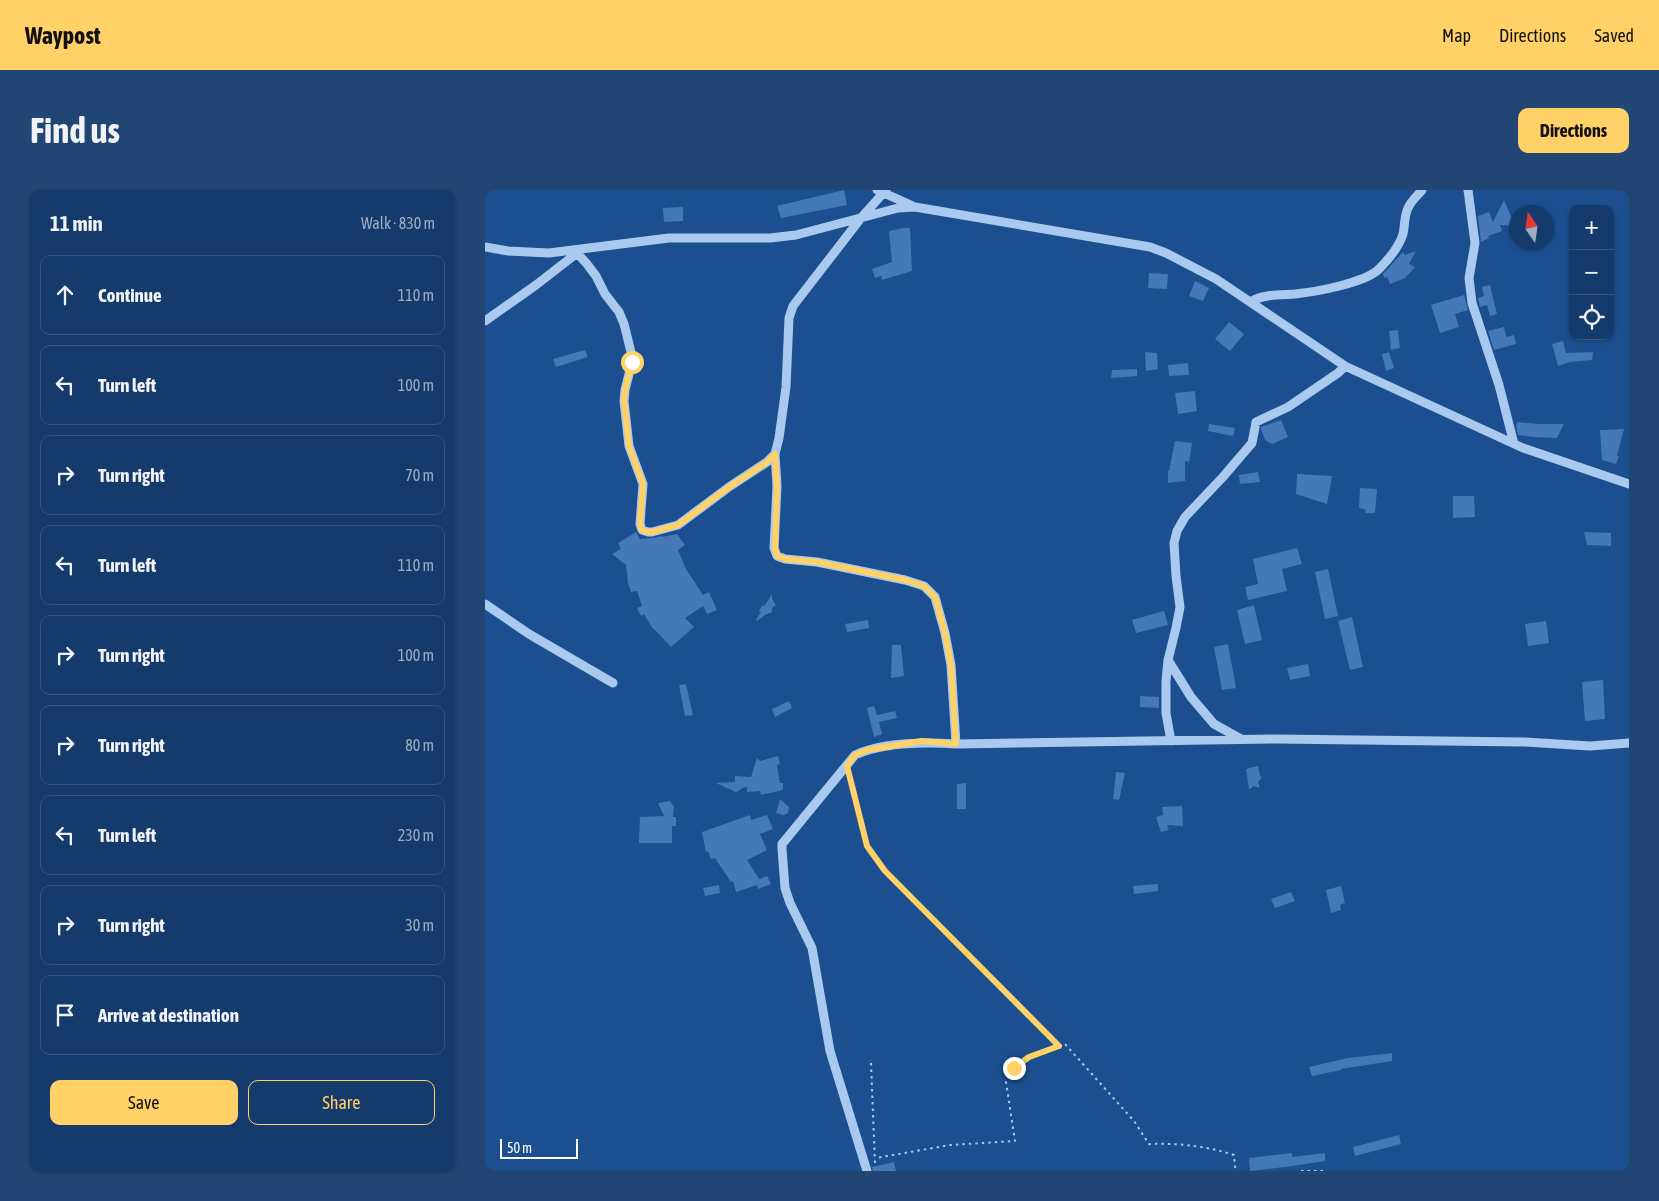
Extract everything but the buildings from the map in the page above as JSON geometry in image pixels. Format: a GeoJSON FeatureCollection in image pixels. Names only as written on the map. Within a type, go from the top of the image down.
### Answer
{"type":"FeatureCollection","features":[{"type":"Feature","properties":{"kind":"street"},"geometry":{"type":"LineString","coordinates":[[1250,302],[1255,298],[1264,296],[1303,293],[1335,286],[1369,276],[1379,270],[1396,249],[1402,235],[1409,206],[1422,190]]}},
{"type":"Feature","properties":{"kind":"street"},"geometry":{"type":"LineString","coordinates":[[1468,190],[1475,242],[1469,278],[1472,303],[1499,385],[1514,444]]}},
{"type":"Feature","properties":{"kind":"street"},"geometry":{"type":"LineString","coordinates":[[915,207],[882,191],[793,306],[789,318],[786,387],[775,454],[777,486],[775,548],[777,556],[785,559],[817,562],[905,580],[924,586],[935,597],[951,665],[956,744]]}},
{"type":"Feature","properties":{"kind":"street"},"geometry":{"type":"LineString","coordinates":[[485,247],[508,251],[549,253],[580,251],[669,238],[770,238],[796,235],[898,208],[915,207],[1150,247],[1166,253],[1216,279],[1345,366],[1514,444],[1629,484]]}},
{"type":"Feature","properties":{"kind":"street"},"geometry":{"type":"LineString","coordinates":[[485,320],[536,285],[580,251]]}},
{"type":"Feature","properties":{"kind":"street"},"geometry":{"type":"LineString","coordinates":[[580,251],[605,294],[619,312],[632,356],[624,400],[629,446],[643,484],[640,524],[642,530],[652,532],[678,525],[729,487],[767,462],[775,454]]}},
{"type":"Feature","properties":{"kind":"street"},"geometry":{"type":"LineString","coordinates":[[1171,741],[1166,713],[1166,681],[1168,660],[1177,628],[1180,607],[1174,543],[1177,531],[1185,516],[1222,478],[1252,443],[1256,422],[1288,407],[1338,373],[1345,366]]}},
{"type":"Feature","properties":{"kind":"street"},"geometry":{"type":"LineString","coordinates":[[485,604],[529,634],[613,683]]}},
{"type":"Feature","properties":{"kind":"street"},"geometry":{"type":"LineString","coordinates":[[1168,660],[1191,697],[1214,724],[1242,740]]}},
{"type":"Feature","properties":{"kind":"street"},"geometry":{"type":"LineString","coordinates":[[867,1171],[830,1051],[812,948],[790,903],[785,888],[782,849],[782,844],[855,755],[867,750],[922,741],[956,744],[1242,740],[1525,742],[1590,746],[1629,743]]}},
{"type":"Feature","properties":{"kind":"path"},"geometry":{"type":"LineString","coordinates":[[847,766],[867,846],[885,871],[1059,1046]]}},
{"type":"Feature","properties":{"kind":"path"},"geometry":{"type":"LineString","coordinates":[[876,1158],[950,1145],[1015,1141],[1006,1082],[1014,1068],[1029,1057],[1065,1044],[1134,1121],[1149,1144],[1170,1143],[1211,1148],[1234,1155],[1235,1168],[1238,1171]]}},
{"type":"Feature","properties":{"kind":"path"},"geometry":{"type":"LineString","coordinates":[[871,1063],[876,1158],[874,1171]]}},
{"type":"Feature","properties":{"kind":"path"},"geometry":{"type":"LineString","coordinates":[[1301,1171],[1327,1171]]}},
{"type":"Feature","properties":{"kind":"route"},"geometry":{"type":"LineString","coordinates":[[632,362],[624,400],[629,446],[643,484],[640,524],[642,530],[652,532],[678,525],[729,487],[767,462],[775,454],[777,486],[775,548],[777,556],[905,580],[924,586],[935,597],[951,665],[955,704],[956,744],[922,741],[867,750],[855,755],[847,766],[867,846],[885,871],[1059,1046],[1029,1057],[1014,1068]]}}]}
